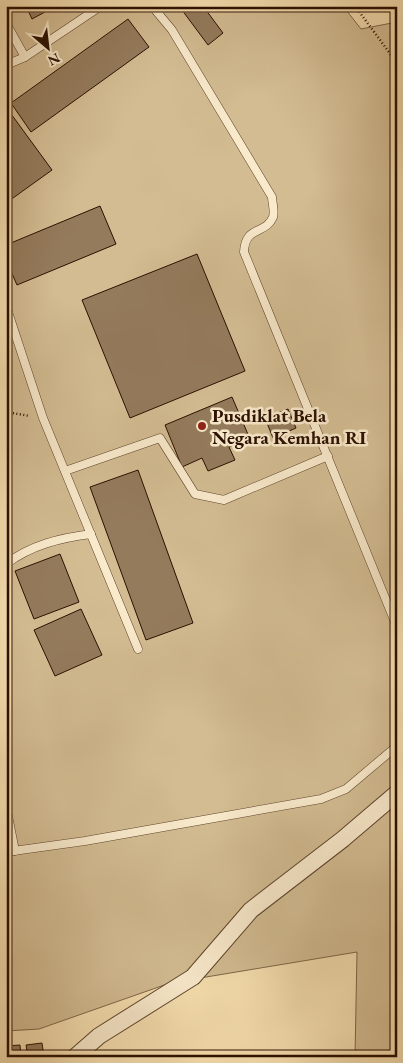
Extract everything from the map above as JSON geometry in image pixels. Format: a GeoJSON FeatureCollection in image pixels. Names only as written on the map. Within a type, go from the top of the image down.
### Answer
{"type":"FeatureCollection","features":[{"type":"Feature","properties":{"kind":"street"},"geometry":{"type":"LineString","coordinates":[[75,1057],[98,1036],[193,977],[251,910],[343,840],[397,793]]}},
{"type":"Feature","properties":{"kind":"lane"},"geometry":{"type":"LineString","coordinates":[[6,64],[26,57],[101,6]]}},
{"type":"Feature","properties":{"kind":"lane"},"geometry":{"type":"LineString","coordinates":[[152,6],[172,30],[272,196],[274,216],[268,224],[248,236],[244,252],[397,627]]}},
{"type":"Feature","properties":{"kind":"lane"},"geometry":{"type":"LineString","coordinates":[[6,22],[26,57]]}},
{"type":"Feature","properties":{"kind":"lane"},"geometry":{"type":"LineString","coordinates":[[6,306],[43,418],[138,649]]}},
{"type":"Feature","properties":{"kind":"lane"},"geometry":{"type":"LineString","coordinates":[[65,471],[160,438],[195,494],[224,500],[328,456]]}},
{"type":"Feature","properties":{"kind":"lane"},"geometry":{"type":"LineString","coordinates":[[6,564],[31,549],[65,538],[91,534]]}},
{"type":"Feature","properties":{"kind":"lane"},"geometry":{"type":"LineString","coordinates":[[6,852],[85,841],[321,799],[346,788],[397,746]]}},
{"type":"Feature","properties":{"kind":"lane"},"geometry":{"type":"LineString","coordinates":[[6,806],[15,851]]}},
{"type":"Feature","properties":{"kind":"path"},"geometry":{"type":"LineString","coordinates":[[355,6],[397,63]]}},
{"type":"Feature","properties":{"kind":"path"},"geometry":{"type":"LineString","coordinates":[[6,412],[43,418]]}},
{"type":"Feature","properties":{"kind":"shaded area","name":"Pusdiklat Bela Negara Kemhan RI"},"geometry":{"type":"Polygon","coordinates":[[[6,6],[343,6],[361,29],[397,22],[397,1057],[355,1057],[357,952],[170,983],[39,1029],[6,1031],[6,6]]]}},
{"type":"Feature","properties":{"kind":"building"},"geometry":{"type":"Polygon","coordinates":[[[26,6],[56,6],[32,19],[26,6]]]}},
{"type":"Feature","properties":{"kind":"building"},"geometry":{"type":"Polygon","coordinates":[[[179,6],[203,6],[223,33],[208,45],[179,6]]]}},
{"type":"Feature","properties":{"kind":"building"},"geometry":{"type":"Polygon","coordinates":[[[377,6],[388,6],[388,10],[377,11],[377,6]]]}},
{"type":"Feature","properties":{"kind":"building"},"geometry":{"type":"Polygon","coordinates":[[[128,19],[149,47],[31,132],[11,103],[128,19]]]}},
{"type":"Feature","properties":{"kind":"building"},"geometry":{"type":"Polygon","coordinates":[[[6,107],[52,170],[6,203],[6,107]]]}},
{"type":"Feature","properties":{"kind":"building"},"geometry":{"type":"Polygon","coordinates":[[[100,206],[116,244],[17,285],[6,260],[6,245],[100,206]]]}},
{"type":"Feature","properties":{"kind":"building"},"geometry":{"type":"Polygon","coordinates":[[[197,254],[245,371],[130,418],[82,300],[197,254]]]}},
{"type":"Feature","properties":{"kind":"building"},"geometry":{"type":"Polygon","coordinates":[[[232,397],[250,439],[229,447],[235,460],[208,471],[202,458],[182,467],[165,425],[232,397]]]}},
{"type":"Feature","properties":{"kind":"building"},"geometry":{"type":"Polygon","coordinates":[[[288,409],[296,428],[273,438],[265,418],[288,409]]]}},
{"type":"Feature","properties":{"kind":"building"},"geometry":{"type":"Polygon","coordinates":[[[138,470],[193,623],[146,640],[90,487],[138,470]]]}},
{"type":"Feature","properties":{"kind":"building"},"geometry":{"type":"Polygon","coordinates":[[[60,554],[79,602],[34,619],[15,571],[60,554]]]}},
{"type":"Feature","properties":{"kind":"building"},"geometry":{"type":"Polygon","coordinates":[[[81,609],[102,655],[55,676],[34,630],[81,609]]]}},
{"type":"Feature","properties":{"kind":"building"},"geometry":{"type":"Polygon","coordinates":[[[42,1043],[44,1057],[28,1057],[26,1045],[42,1043]]]}},
{"type":"Feature","properties":{"kind":"building"},"geometry":{"type":"Polygon","coordinates":[[[20,1045],[21,1057],[6,1057],[6,1046],[20,1045]]]}},
{"type":"Feature","properties":{"kind":"place","name":"Pusdiklat Bela Negara Kemhan RI"},"geometry":{"type":"Point","coordinates":[202,426]}}]}
